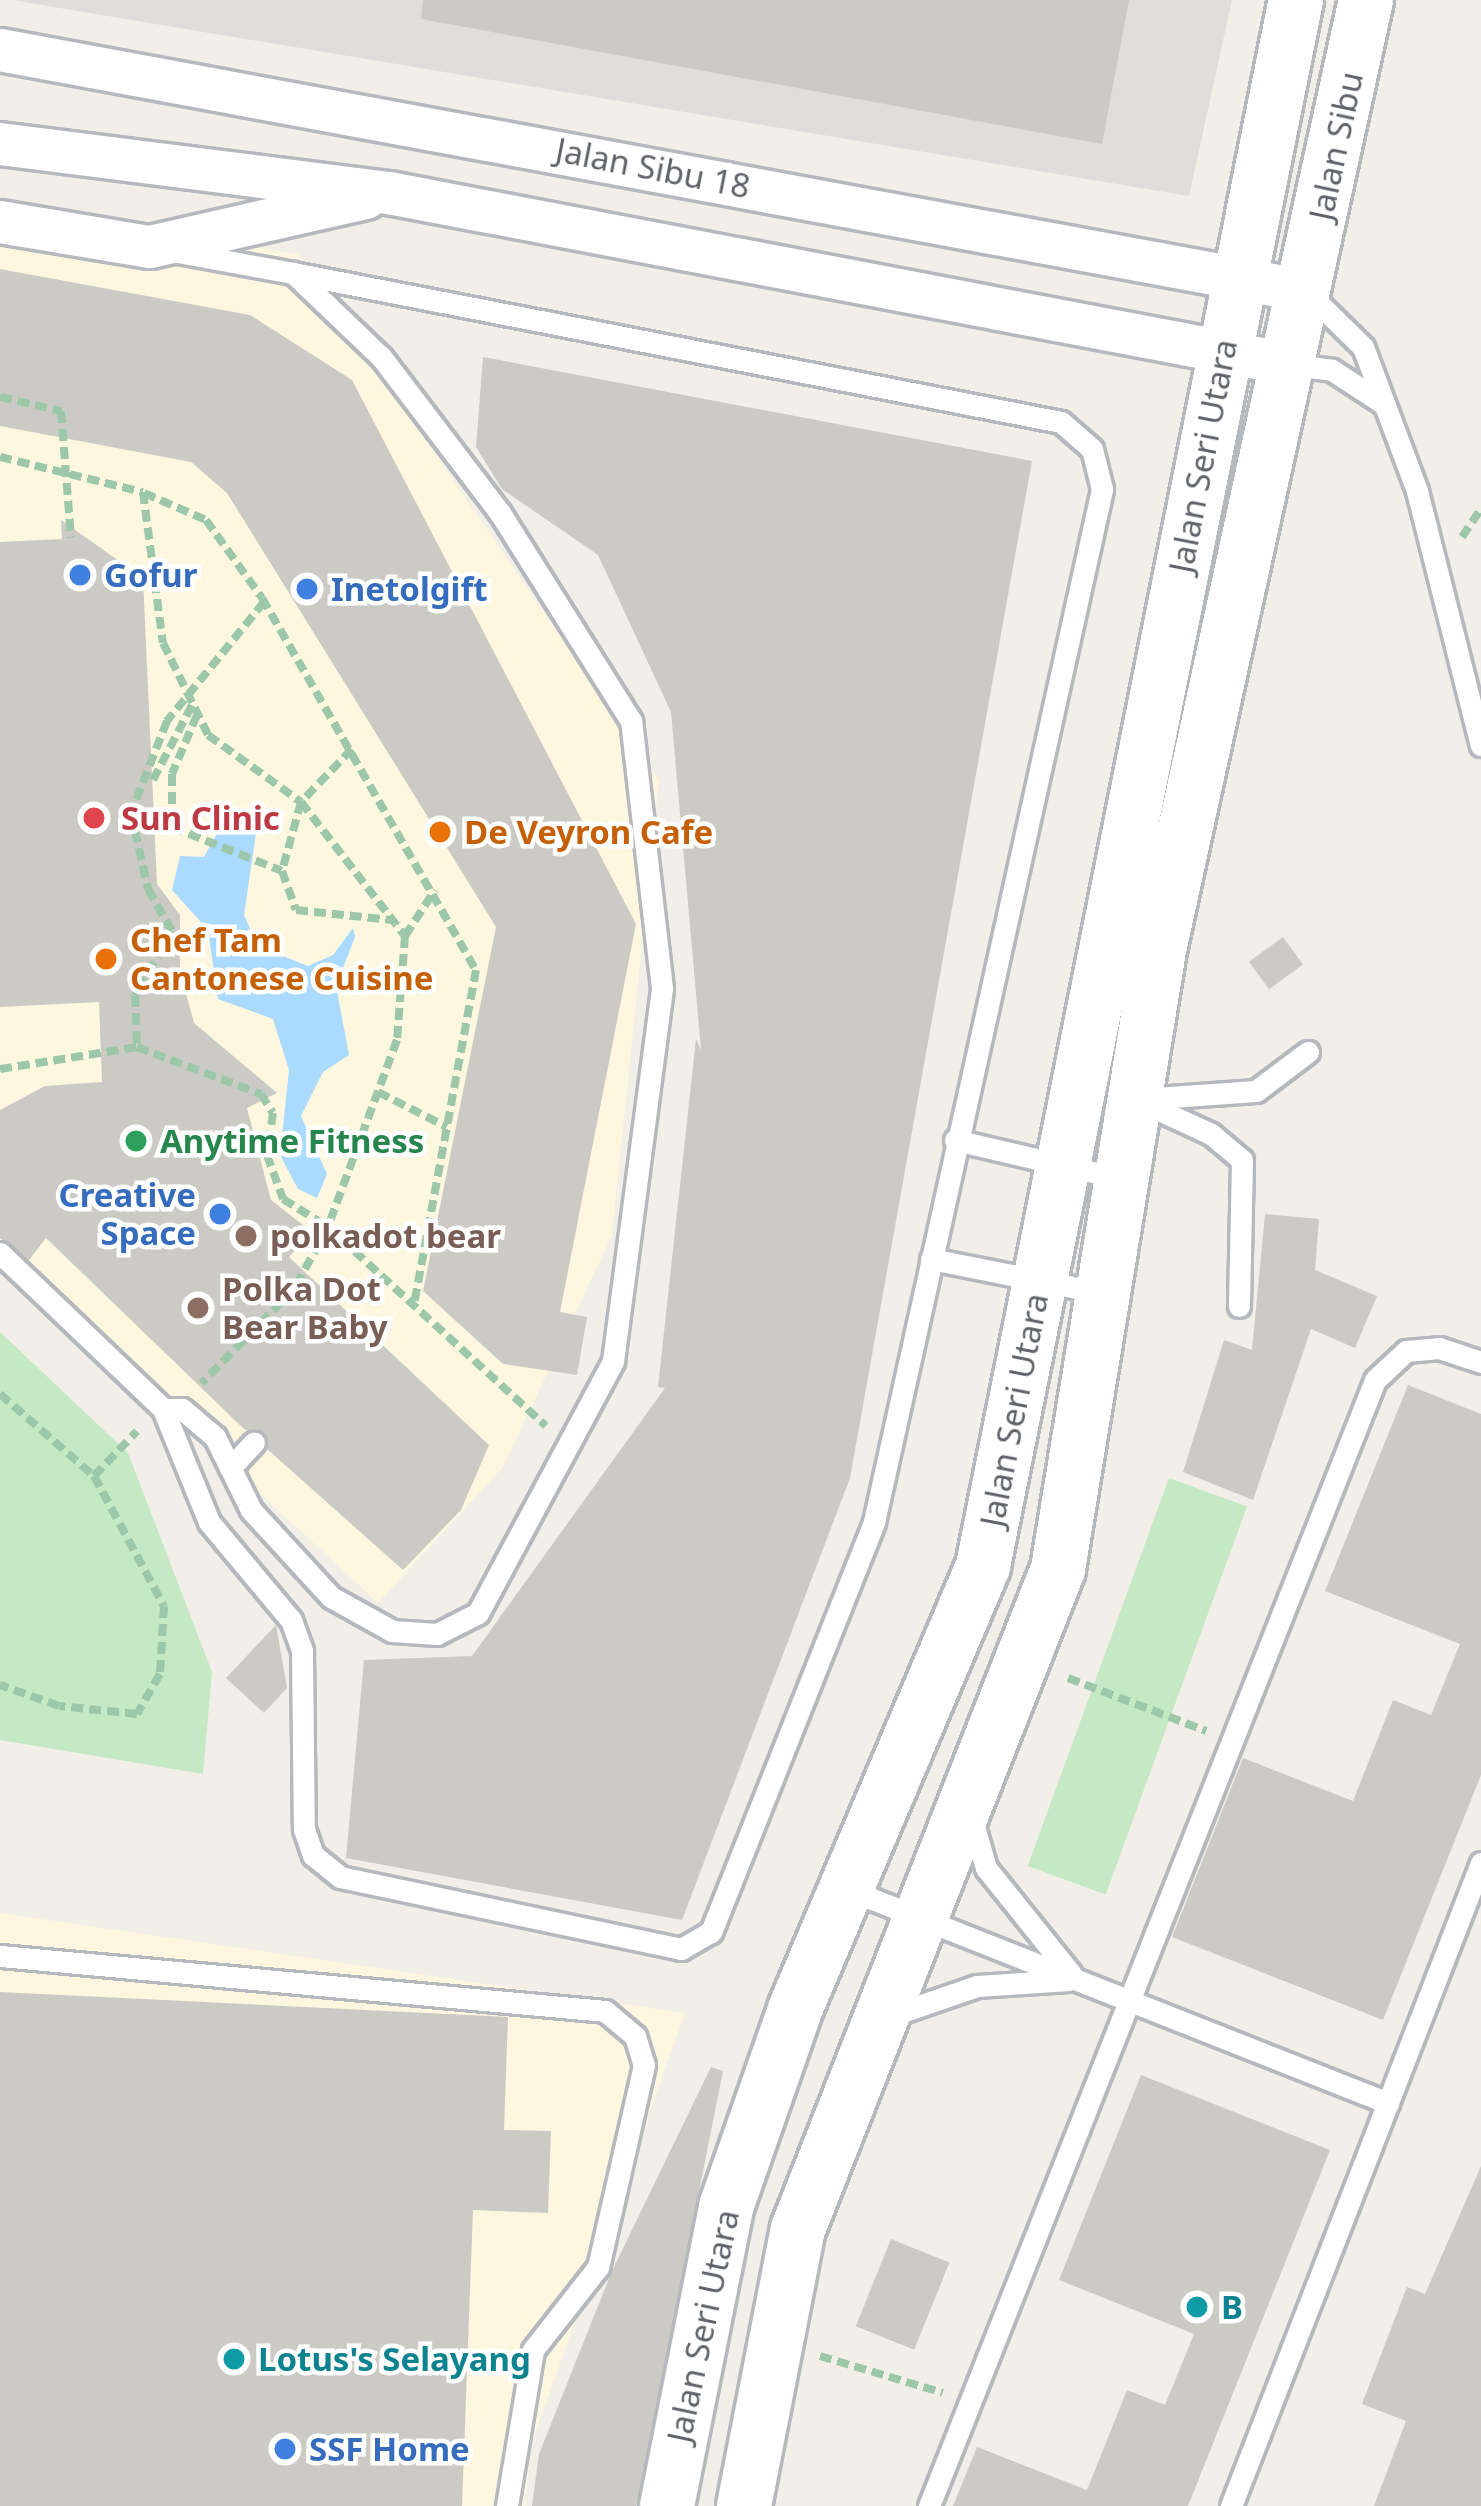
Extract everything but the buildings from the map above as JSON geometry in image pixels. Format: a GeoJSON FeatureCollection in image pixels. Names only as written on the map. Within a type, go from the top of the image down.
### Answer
{"type":"FeatureCollection","features":[{"type":"Feature","properties":{"kind":"street"},"geometry":{"type":"LineString","coordinates":[[1236,276],[1296,0]]}},
{"type":"Feature","properties":{"kind":"street","name":"Jalan Sibu"},"geometry":{"type":"LineString","coordinates":[[1306,291],[1366,0]]}},
{"type":"Feature","properties":{"kind":"street","name":"Jalan Sibu 18"},"geometry":{"type":"LineString","coordinates":[[0,50],[1306,291]]}},
{"type":"Feature","properties":{"kind":"street"},"geometry":{"type":"LineString","coordinates":[[0,144],[389,193],[1293,365]]}},
{"type":"Feature","properties":{"kind":"street"},"geometry":{"type":"LineString","coordinates":[[0,222],[150,247],[389,193]]}},
{"type":"Feature","properties":{"kind":"street","name":"Jalan Seri Utara"},"geometry":{"type":"LineString","coordinates":[[667,2506],[726,2207],[847,1889],[983,1566],[1226,353],[1236,276]]}},
{"type":"Feature","properties":{"kind":"street","name":"Jalan Seri Utara"},"geometry":{"type":"LineString","coordinates":[[744,2506],[798,2229],[1058,1569],[1187,815],[1293,365],[1306,291]]}},
{"type":"Feature","properties":{"kind":"lane"},"geometry":{"type":"LineString","coordinates":[[0,1253],[163,1409],[209,1522],[291,1620],[302,1651],[304,1829],[313,1855],[340,1877],[681,1949],[712,1932],[874,1522],[1102,489],[1092,449],[1060,422],[150,247]]}},
{"type":"Feature","properties":{"kind":"lane"},"geometry":{"type":"LineString","coordinates":[[163,1409],[182,1409],[215,1437],[251,1510],[359,1619],[437,1634],[478,1613],[613,1361],[662,988],[632,721],[500,513],[381,357],[292,274]]}},
{"type":"Feature","properties":{"kind":"lane"},"geometry":{"type":"LineString","coordinates":[[1306,291],[1363,346],[1417,491],[1481,745]]}},
{"type":"Feature","properties":{"kind":"lane"},"geometry":{"type":"LineString","coordinates":[[1293,365],[1332,370],[1384,404]]}},
{"type":"Feature","properties":{"kind":"lane"},"geometry":{"type":"LineString","coordinates":[[1135,1099],[1256,1091],[1308,1052]]}},
{"type":"Feature","properties":{"kind":"lane"},"geometry":{"type":"LineString","coordinates":[[1135,1099],[1242,1160],[1239,1306]]}},
{"type":"Feature","properties":{"kind":"lane"},"geometry":{"type":"LineString","coordinates":[[955,1140],[1122,1179]]}},
{"type":"Feature","properties":{"kind":"lane"},"geometry":{"type":"LineString","coordinates":[[931,1258],[1103,1293]]}},
{"type":"Feature","properties":{"kind":"lane"},"geometry":{"type":"LineString","coordinates":[[929,2506],[964,2399],[1375,1380],[1406,1351],[1439,1348],[1481,1363]]}},
{"type":"Feature","properties":{"kind":"lane"},"geometry":{"type":"LineString","coordinates":[[230,1468],[254,1442]]}},
{"type":"Feature","properties":{"kind":"lane"},"geometry":{"type":"LineString","coordinates":[[967,1802],[986,1868],[1076,1979]]}},
{"type":"Feature","properties":{"kind":"lane"},"geometry":{"type":"LineString","coordinates":[[1231,2506],[1481,1863]]}},
{"type":"Feature","properties":{"kind":"lane"},"geometry":{"type":"LineString","coordinates":[[847,1889],[1388,2103]]}},
{"type":"Feature","properties":{"kind":"lane"},"geometry":{"type":"LineString","coordinates":[[0,1956],[605,2012],[635,2036],[644,2066],[598,2267],[533,2350],[507,2506]]}},
{"type":"Feature","properties":{"kind":"lane"},"geometry":{"type":"LineString","coordinates":[[882,2020],[977,1986],[1076,1979]]}},
{"type":"Feature","properties":{"kind":"path"},"geometry":{"type":"LineString","coordinates":[[0,398],[61,411],[71,538]]}},
{"type":"Feature","properties":{"kind":"path"},"geometry":{"type":"LineString","coordinates":[[0,457],[143,492],[206,520],[263,602],[352,749],[436,889],[476,970],[414,1306]]}},
{"type":"Feature","properties":{"kind":"path"},"geometry":{"type":"LineString","coordinates":[[143,492],[163,643],[208,735],[302,802],[405,936]]}},
{"type":"Feature","properties":{"kind":"path"},"geometry":{"type":"LineString","coordinates":[[137,1047],[135,995],[172,932],[148,890],[130,813],[150,750],[187,692],[263,602]]}},
{"type":"Feature","properties":{"kind":"path"},"geometry":{"type":"LineString","coordinates":[[153,780],[192,704]]}},
{"type":"Feature","properties":{"kind":"path"},"geometry":{"type":"LineString","coordinates":[[197,714],[172,774],[172,827],[282,871]]}},
{"type":"Feature","properties":{"kind":"path"},"geometry":{"type":"LineString","coordinates":[[352,749],[302,802],[282,871],[296,910],[392,920]]}},
{"type":"Feature","properties":{"kind":"path"},"geometry":{"type":"LineString","coordinates":[[227,1366],[294,1289],[328,1227],[397,1040],[405,936],[436,889]]}},
{"type":"Feature","properties":{"kind":"path"},"geometry":{"type":"LineString","coordinates":[[0,1069],[137,1047],[261,1094],[283,1199],[328,1227],[547,1427]]}},
{"type":"Feature","properties":{"kind":"path"},"geometry":{"type":"LineString","coordinates":[[378,1092],[447,1127]]}},
{"type":"Feature","properties":{"kind":"path"},"geometry":{"type":"LineString","coordinates":[[0,1394],[94,1476],[164,1606],[160,1674],[137,1714],[58,1706],[0,1685]]}},
{"type":"Feature","properties":{"kind":"path"},"geometry":{"type":"LineString","coordinates":[[94,1476],[123,1444]]}},
{"type":"Feature","properties":{"kind":"path"},"geometry":{"type":"LineString","coordinates":[[1021,1664],[1230,1741]]}},
{"type":"Feature","properties":{"kind":"path"},"geometry":{"type":"LineString","coordinates":[[818,2355],[964,2399]]}},
{"type":"Feature","properties":{"kind":"shaded area"},"geometry":{"type":"Polygon","coordinates":[[[12,0],[1232,0],[1189,196],[12,0]]]}},
{"type":"Feature","properties":{"kind":"shaded area"},"geometry":{"type":"Polygon","coordinates":[[[0,203],[298,254],[659,780],[612,1235],[503,1467],[378,1603],[0,1251],[0,203]]]}},
{"type":"Feature","properties":{"kind":"shaded area","name":"Lotus's Selayang"},"geometry":{"type":"Polygon","coordinates":[[[0,1913],[685,2013],[531,2445],[525,2506],[0,2506],[0,1913]]]}},
{"type":"Feature","properties":{"kind":"green space"},"geometry":{"type":"Polygon","coordinates":[[[0,1332],[128,1453],[212,1672],[203,1774],[0,1740],[0,1332]]]}},
{"type":"Feature","properties":{"kind":"green space"},"geometry":{"type":"Polygon","coordinates":[[[1169,1478],[1247,1506],[1106,1894],[1028,1866],[1169,1478]]]}},
{"type":"Feature","properties":{"kind":"water"},"geometry":{"type":"Polygon","coordinates":[[[246,809],[257,827],[244,915],[258,946],[308,966],[333,955],[353,928],[355,937],[336,986],[349,1055],[323,1072],[301,1116],[327,1174],[317,1198],[298,1189],[280,1155],[289,1070],[273,1019],[218,999],[208,930],[172,890],[180,856],[204,857],[230,810],[246,809]]]}},
{"type":"Feature","properties":{"kind":"place","name":"Gofur"},"geometry":{"type":"Point","coordinates":[80,575]}},
{"type":"Feature","properties":{"kind":"place","name":"Inetolgift"},"geometry":{"type":"Point","coordinates":[307,589]}},
{"type":"Feature","properties":{"kind":"place","name":"Sun Clinic"},"geometry":{"type":"Point","coordinates":[94,818]}},
{"type":"Feature","properties":{"kind":"place","name":"De Veyron Cafe"},"geometry":{"type":"Point","coordinates":[440,832]}},
{"type":"Feature","properties":{"kind":"place","name":"Chef Tam Cantonese Cuisine"},"geometry":{"type":"Point","coordinates":[106,959]}},
{"type":"Feature","properties":{"kind":"place","name":"Anytime Fitness"},"geometry":{"type":"Point","coordinates":[136,1141]}},
{"type":"Feature","properties":{"kind":"place","name":"Creative Space"},"geometry":{"type":"Point","coordinates":[220,1214]}},
{"type":"Feature","properties":{"kind":"place","name":"polkadot bear"},"geometry":{"type":"Point","coordinates":[246,1236]}},
{"type":"Feature","properties":{"kind":"place","name":"Polka Dot Bear Baby"},"geometry":{"type":"Point","coordinates":[198,1308]}},
{"type":"Feature","properties":{"kind":"place","name":"B"},"geometry":{"type":"Point","coordinates":[1197,2307]}},
{"type":"Feature","properties":{"kind":"place","name":"Lotus's Selayang"},"geometry":{"type":"Point","coordinates":[234,2359]}},
{"type":"Feature","properties":{"kind":"place","name":"SSF Home"},"geometry":{"type":"Point","coordinates":[285,2449]}}]}
